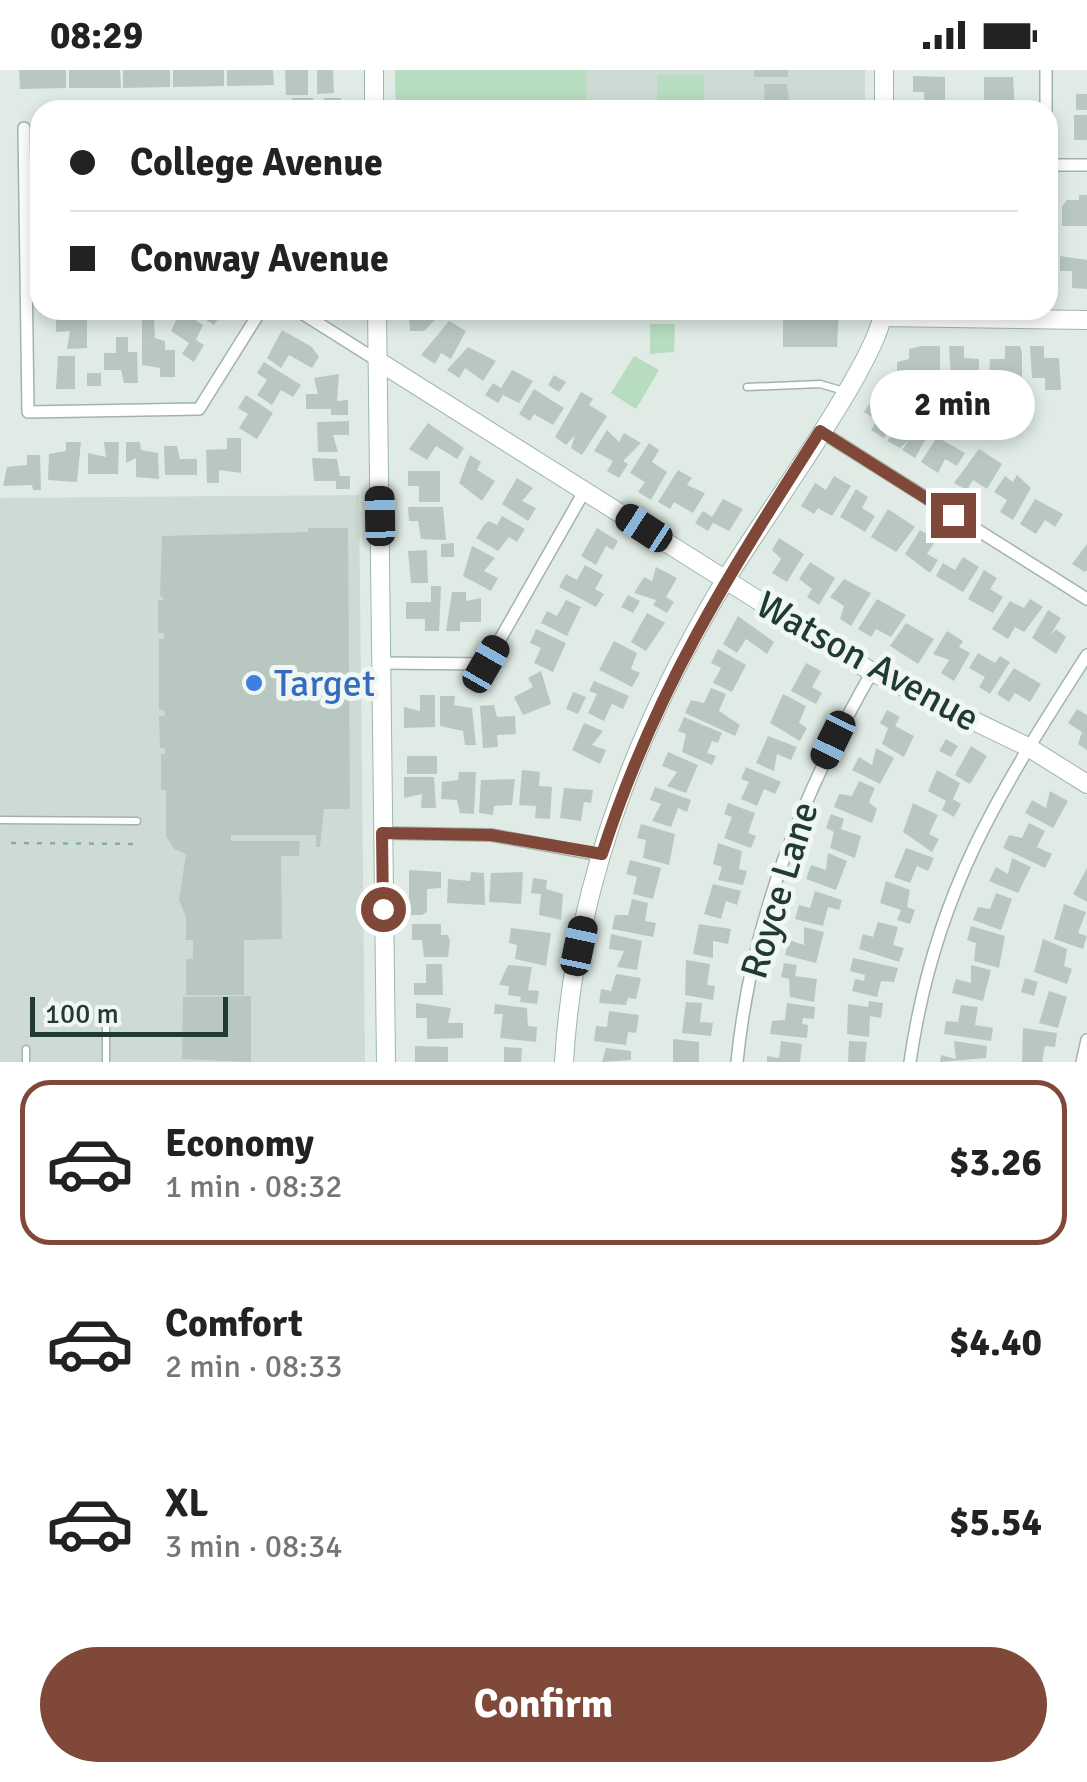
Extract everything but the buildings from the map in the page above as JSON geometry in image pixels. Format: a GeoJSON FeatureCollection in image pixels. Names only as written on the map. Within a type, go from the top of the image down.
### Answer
{"type":"FeatureCollection","features":[{"type":"Feature","properties":{"kind":"street"},"geometry":{"type":"LineString","coordinates":[[374,70],[374,100]]}},
{"type":"Feature","properties":{"kind":"street"},"geometry":{"type":"LineString","coordinates":[[884,70],[884,100]]}},
{"type":"Feature","properties":{"kind":"street"},"geometry":{"type":"LineString","coordinates":[[1046,70],[1046,100]]}},
{"type":"Feature","properties":{"kind":"street"},"geometry":{"type":"LineString","coordinates":[[24,128],[28,412],[199,409],[255,320]]}},
{"type":"Feature","properties":{"kind":"street"},"geometry":{"type":"LineString","coordinates":[[1058,166],[1087,165]]}},
{"type":"Feature","properties":{"kind":"street"},"geometry":{"type":"LineString","coordinates":[[1058,319],[1087,320]]}},
{"type":"Feature","properties":{"kind":"street","name":"Watson Avenue"},"geometry":{"type":"LineString","coordinates":[[313,320],[872,672],[1028,747],[1087,784]]}},
{"type":"Feature","properties":{"kind":"street"},"geometry":{"type":"LineString","coordinates":[[378,320],[386,1062]]}},
{"type":"Feature","properties":{"kind":"street"},"geometry":{"type":"LineString","coordinates":[[564,1062],[573,974],[602,854],[648,726],[725,580],[868,355],[881,320]]}},
{"type":"Feature","properties":{"kind":"street"},"geometry":{"type":"LineString","coordinates":[[820,431],[1087,599]]}},
{"type":"Feature","properties":{"kind":"street"},"geometry":{"type":"LineString","coordinates":[[383,664],[486,664],[584,490]]}},
{"type":"Feature","properties":{"kind":"street"},"geometry":{"type":"LineString","coordinates":[[910,1062],[946,908],[970,847],[1087,654]]}},
{"type":"Feature","properties":{"kind":"street","name":"Royce Lane"},"geometry":{"type":"LineString","coordinates":[[737,1062],[752,965],[773,885],[819,770],[872,672]]}},
{"type":"Feature","properties":{"kind":"street"},"geometry":{"type":"LineString","coordinates":[[382,833],[491,835],[602,854]]}},
{"type":"Feature","properties":{"kind":"street"},"geometry":{"type":"LineString","coordinates":[[1082,1062],[1087,1040]]}},
{"type":"Feature","properties":{"kind":"lane"},"geometry":{"type":"LineString","coordinates":[[747,386],[820,384],[845,391]]}},
{"type":"Feature","properties":{"kind":"lane"},"geometry":{"type":"LineString","coordinates":[[0,820],[137,821]]}},
{"type":"Feature","properties":{"kind":"lane"},"geometry":{"type":"LineString","coordinates":[[106,1014],[106,1062]]}},
{"type":"Feature","properties":{"kind":"lane"},"geometry":{"type":"LineString","coordinates":[[26,1049],[26,1062]]}},
{"type":"Feature","properties":{"kind":"path"},"geometry":{"type":"LineString","coordinates":[[11,843],[136,844]]}},
{"type":"Feature","properties":{"kind":"shaded area"},"geometry":{"type":"Polygon","coordinates":[[[395,70],[865,70],[865,100],[396,100],[395,70]]]}},
{"type":"Feature","properties":{"kind":"shaded area"},"geometry":{"type":"Polygon","coordinates":[[[359,495],[365,1062],[0,1062],[0,498],[359,495]]]}},
{"type":"Feature","properties":{"kind":"green space"},"geometry":{"type":"Polygon","coordinates":[[[395,70],[586,70],[586,100],[396,100],[395,70]]]}},
{"type":"Feature","properties":{"kind":"green space"},"geometry":{"type":"Polygon","coordinates":[[[657,75],[704,75],[704,100],[657,100],[657,75]]]}},
{"type":"Feature","properties":{"kind":"green space"},"geometry":{"type":"Polygon","coordinates":[[[650,324],[675,324],[674,352],[650,354],[650,324]]]}},
{"type":"Feature","properties":{"kind":"green space"},"geometry":{"type":"Polygon","coordinates":[[[634,356],[659,370],[636,409],[611,393],[634,356]]]}},
{"type":"Feature","properties":{"kind":"place","name":"Target"},"geometry":{"type":"Point","coordinates":[254,683]}},
{"type":"Feature","properties":{"kind":"route"},"geometry":{"type":"LineString","coordinates":[[383,909],[382,833],[491,835],[602,854],[624,785],[664,690],[725,580],[820,431],[953,515]]}}]}
